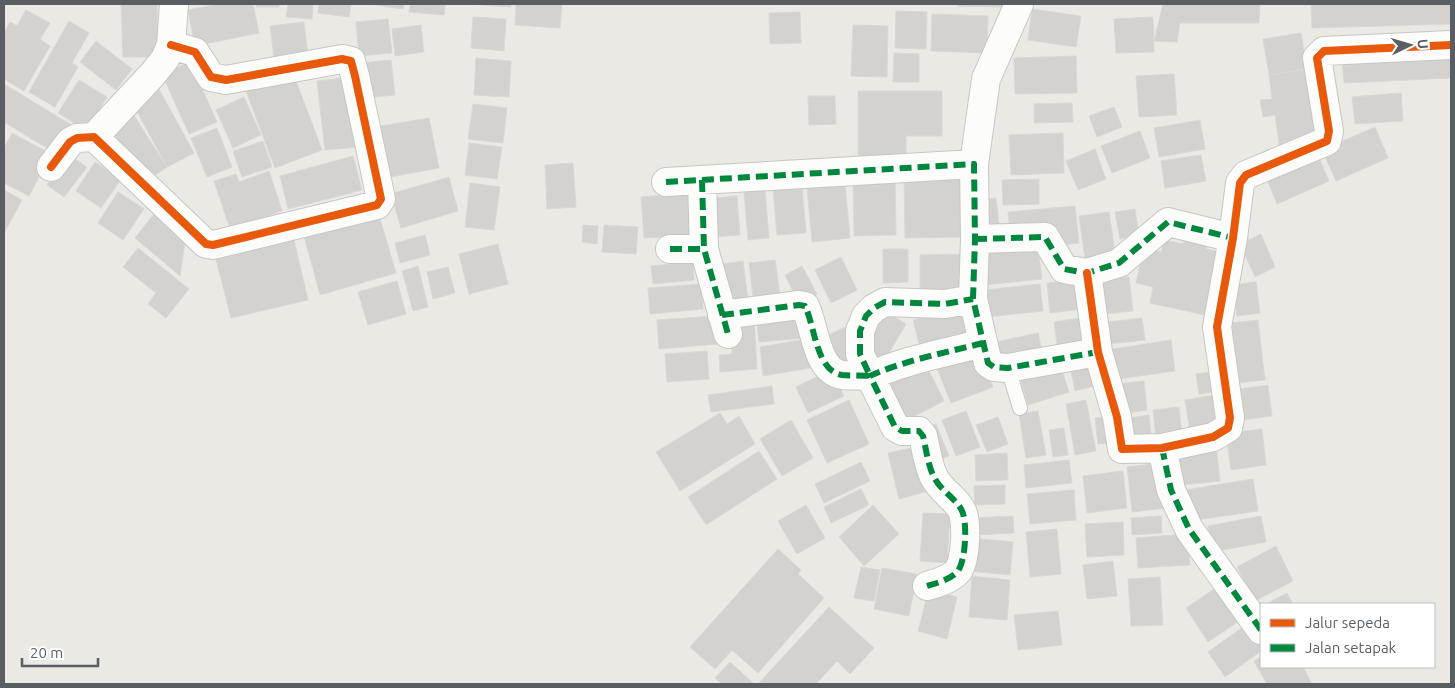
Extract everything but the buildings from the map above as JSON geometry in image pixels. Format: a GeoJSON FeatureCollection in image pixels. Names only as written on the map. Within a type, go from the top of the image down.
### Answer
{"type":"FeatureCollection","features":[{"type":"Feature","properties":{"kind":"street"},"geometry":{"type":"LineString","coordinates":[[94,138],[165,59],[171,44],[174,4]]}},
{"type":"Feature","properties":{"kind":"street"},"geometry":{"type":"LineString","coordinates":[[1019,4],[986,80],[974,164],[975,239],[973,299],[988,363],[994,367],[1008,368],[1098,352]]}},
{"type":"Feature","properties":{"kind":"street"},"geometry":{"type":"LineString","coordinates":[[51,167],[70,142],[77,138],[94,138],[206,244],[213,245],[377,205],[381,199],[351,62],[342,59],[226,80],[211,77],[195,52],[171,44]]}},
{"type":"Feature","properties":{"kind":"street"},"geometry":{"type":"LineString","coordinates":[[1087,273],[1098,352],[1117,417],[1122,449],[1162,448],[1213,436],[1228,428],[1230,418],[1217,327],[1233,238],[1240,183],[1246,175],[1327,141],[1329,132],[1317,58],[1324,51],[1451,45]]}},
{"type":"Feature","properties":{"kind":"street"},"geometry":{"type":"LineString","coordinates":[[666,182],[974,164]]}},
{"type":"Feature","properties":{"kind":"street"},"geometry":{"type":"LineString","coordinates":[[702,180],[704,249],[725,324],[799,305],[805,306],[821,357],[826,365],[841,375],[870,376],[912,361],[983,343]]}},
{"type":"Feature","properties":{"kind":"street"},"geometry":{"type":"LineString","coordinates":[[975,239],[1045,237],[1064,269],[1087,273],[1119,263],[1168,222],[1233,238]]}},
{"type":"Feature","properties":{"kind":"street"},"geometry":{"type":"LineString","coordinates":[[670,249],[704,249]]}},
{"type":"Feature","properties":{"kind":"street"},"geometry":{"type":"LineString","coordinates":[[926,586],[944,581],[958,572],[962,563],[966,522],[962,509],[940,487],[933,477],[924,436],[919,431],[902,432],[895,427],[860,354],[860,331],[866,316],[874,308],[885,302],[945,304],[973,299]]}},
{"type":"Feature","properties":{"kind":"street"},"geometry":{"type":"LineString","coordinates":[[1162,448],[1171,490],[1189,529],[1260,629]]}},
{"type":"Feature","properties":{"kind":"lane"},"geometry":{"type":"LineString","coordinates":[[1008,368],[1020,408]]}},
{"type":"Feature","properties":{"kind":"marked path"},"geometry":{"type":"LineString","coordinates":[[666,182],[974,164],[975,239],[973,299],[988,363],[994,367],[1008,368],[1098,352]]}},
{"type":"Feature","properties":{"kind":"marked path"},"geometry":{"type":"LineString","coordinates":[[702,180],[704,249],[728,334]]}},
{"type":"Feature","properties":{"kind":"marked path"},"geometry":{"type":"LineString","coordinates":[[975,239],[1045,237],[1064,269],[1087,273],[1119,263],[1168,222],[1233,238]]}},
{"type":"Feature","properties":{"kind":"marked path"},"geometry":{"type":"LineString","coordinates":[[670,249],[704,249]]}},
{"type":"Feature","properties":{"kind":"marked path"},"geometry":{"type":"LineString","coordinates":[[722,315],[799,305],[805,306],[822,357],[833,372],[842,375],[870,376],[860,354],[860,331],[866,316],[874,308],[885,302],[945,304],[973,299]]}},
{"type":"Feature","properties":{"kind":"marked path"},"geometry":{"type":"LineString","coordinates":[[927,586],[950,577],[960,567],[965,541],[963,514],[958,505],[934,477],[923,436],[919,431],[902,431],[895,427],[870,376],[911,361],[983,343]]}},
{"type":"Feature","properties":{"kind":"marked path"},"geometry":{"type":"LineString","coordinates":[[1162,448],[1171,490],[1189,529],[1260,629]]}},
{"type":"Feature","properties":{"kind":"cycle path"},"geometry":{"type":"LineString","coordinates":[[51,167],[70,142],[77,138],[94,137],[206,244],[213,245],[377,205],[381,199],[351,61],[342,59],[226,80],[211,77],[195,52],[171,45]]}},
{"type":"Feature","properties":{"kind":"cycle path"},"geometry":{"type":"LineString","coordinates":[[1087,273],[1098,352],[1117,417],[1122,449],[1162,448],[1213,437],[1228,428],[1230,418],[1217,327],[1233,238],[1240,183],[1246,175],[1327,141],[1329,131],[1317,58],[1324,51],[1451,45]]}}]}
